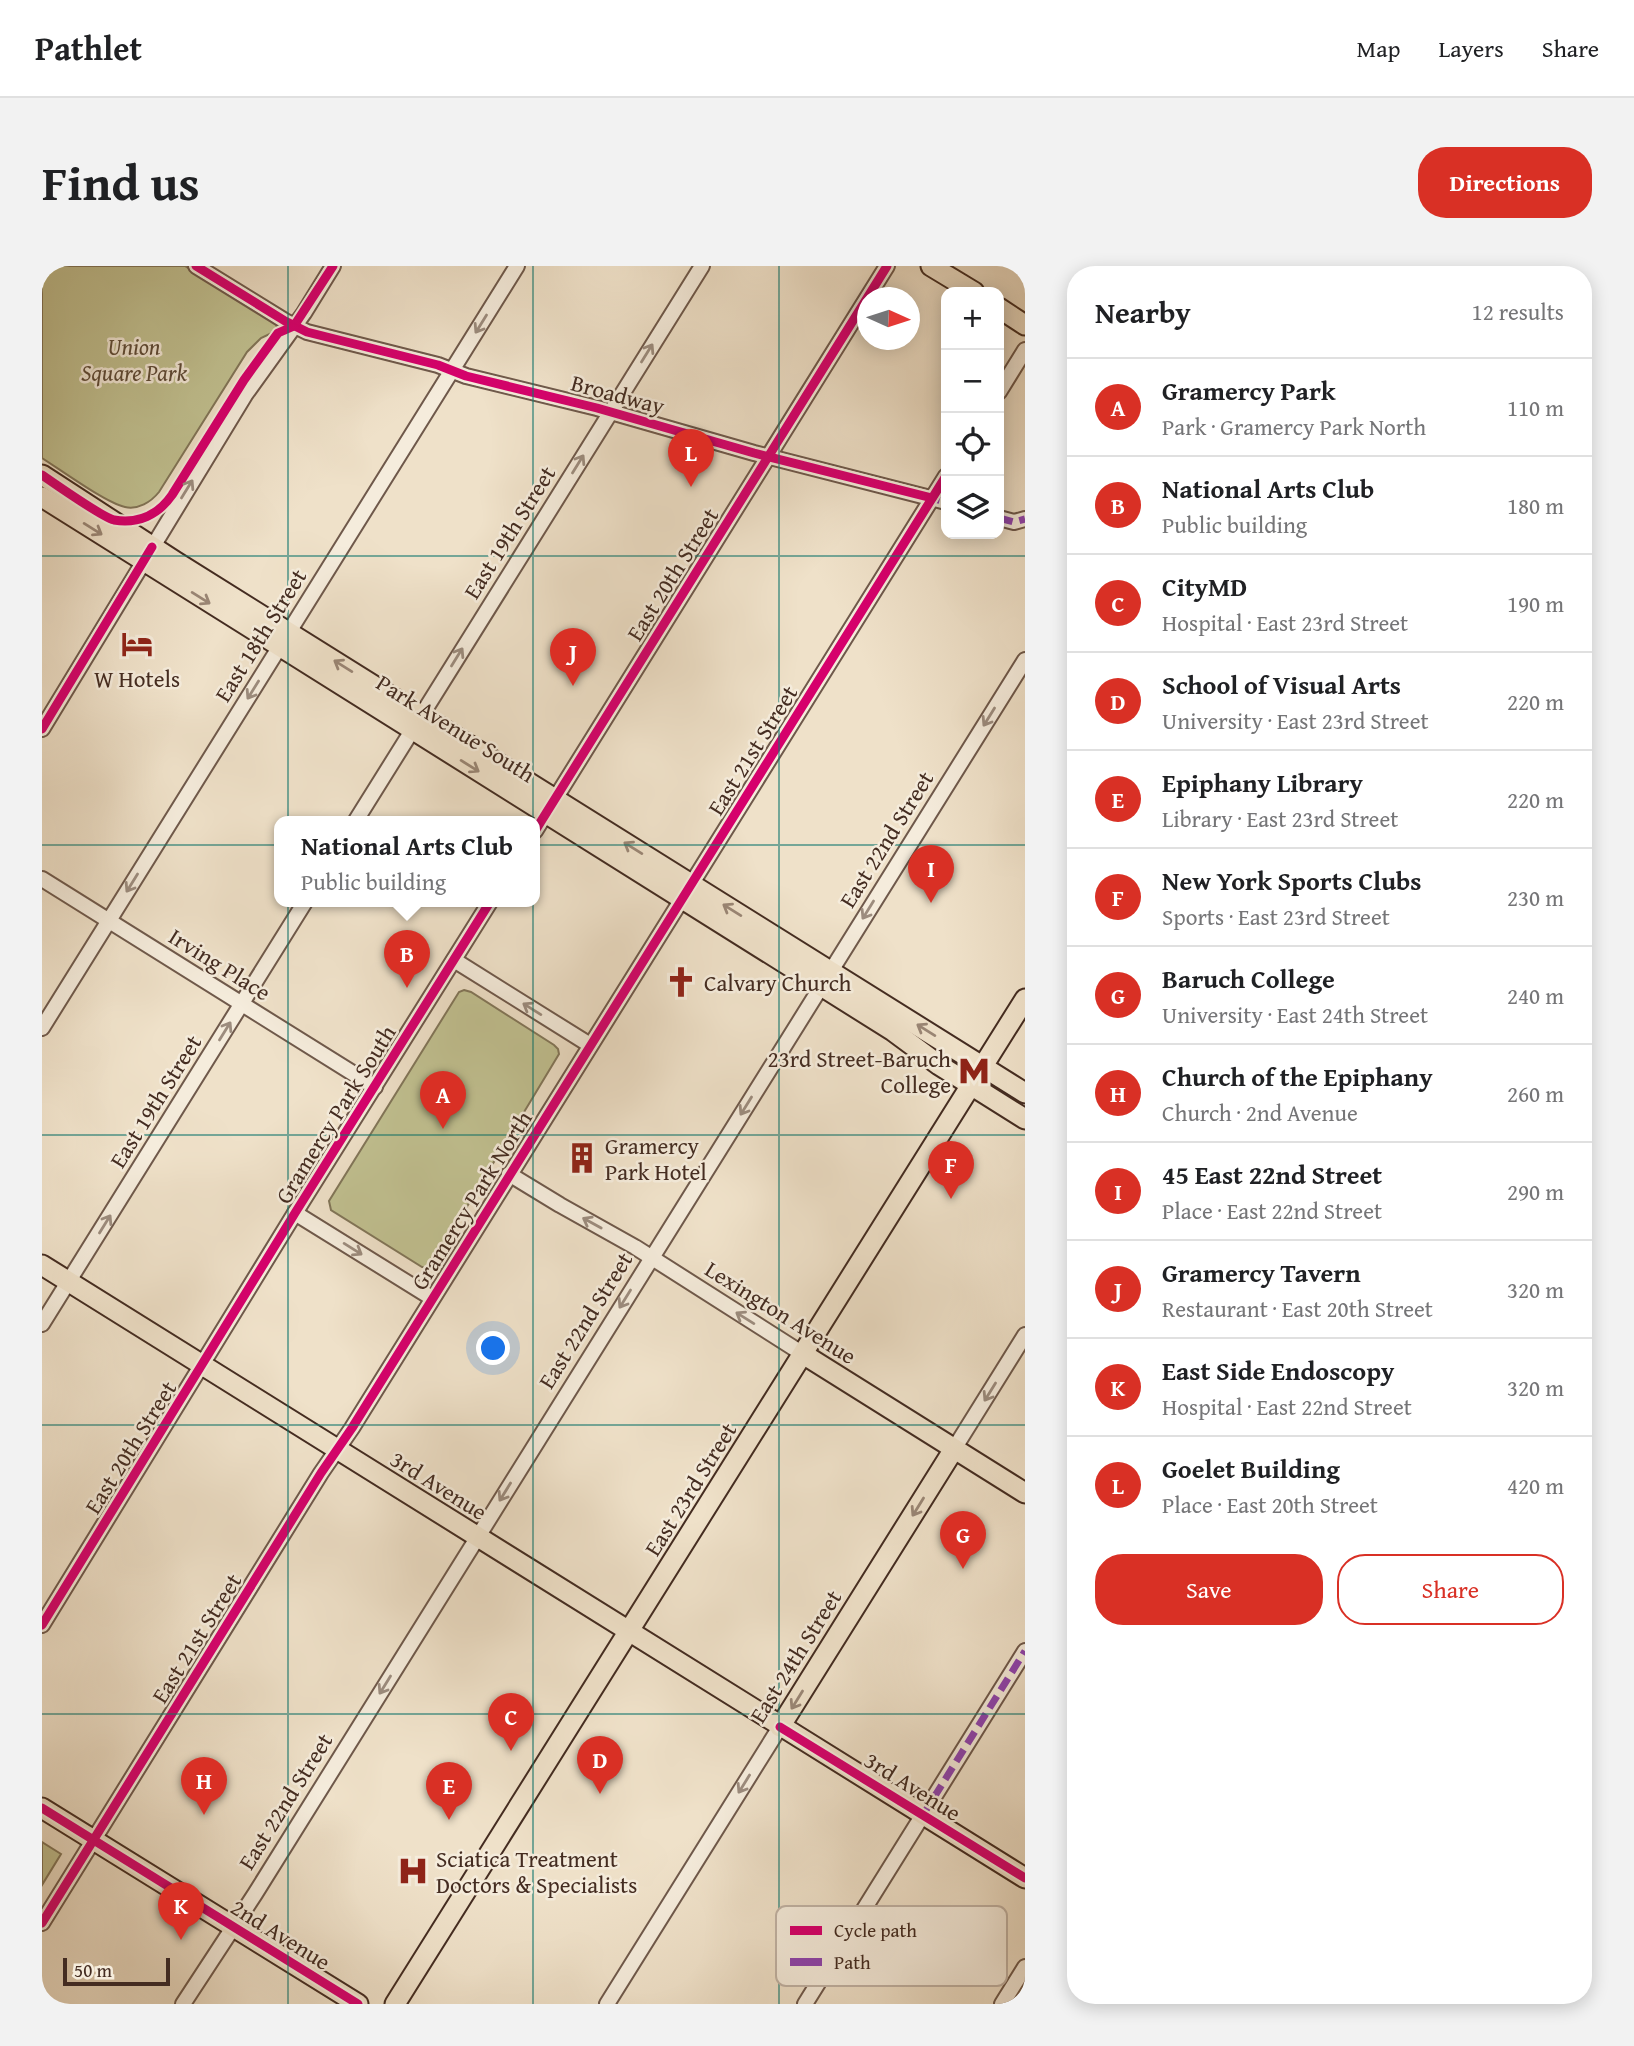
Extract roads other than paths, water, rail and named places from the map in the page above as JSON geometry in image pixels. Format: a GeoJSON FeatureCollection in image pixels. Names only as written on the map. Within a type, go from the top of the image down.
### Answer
{"type":"FeatureCollection","features":[{"type":"Feature","properties":{"kind":"main road"},"geometry":{"type":"LineString","coordinates":[[931,266],[966,287]]}},
{"type":"Feature","properties":{"kind":"main road"},"geometry":{"type":"LineString","coordinates":[[1004,311],[1025,324]]}},
{"type":"Feature","properties":{"kind":"main road"},"geometry":{"type":"LineString","coordinates":[[42,475],[148,554]]}},
{"type":"Feature","properties":{"kind":"main road"},"geometry":{"type":"LineString","coordinates":[[42,497],[148,554]]}},
{"type":"Feature","properties":{"kind":"main road","name":"Park Avenue South"},"geometry":{"type":"LineString","coordinates":[[148,554],[825,978],[983,1066],[1025,1093]]}},
{"type":"Feature","properties":{"kind":"main road","name":"Park Avenue South"},"geometry":{"type":"LineString","coordinates":[[825,978],[893,1031],[1025,1119]]}},
{"type":"Feature","properties":{"kind":"main road","name":"East 23rd Street"},"geometry":{"type":"LineString","coordinates":[[395,2004],[1025,999]]}},
{"type":"Feature","properties":{"kind":"main road","name":"3rd Avenue"},"geometry":{"type":"LineString","coordinates":[[42,1265],[1025,1878]]}},
{"type":"Feature","properties":{"kind":"main road","name":"Lexington Avenue"},"geometry":{"type":"LineString","coordinates":[[803,1354],[1025,1493]]}},
{"type":"Feature","properties":{"kind":"main road","name":"East 24th Street"},"geometry":{"type":"LineString","coordinates":[[780,1727],[954,1449]]}},
{"type":"Feature","properties":{"kind":"main road","name":"2nd Avenue"},"geometry":{"type":"LineString","coordinates":[[42,1808],[358,2004]]}},
{"type":"Feature","properties":{"kind":"street","name":"Broadway"},"geometry":{"type":"LineString","coordinates":[[196,266],[307,332],[939,500]]}},
{"type":"Feature","properties":{"kind":"street"},"geometry":{"type":"LineString","coordinates":[[42,729],[245,395],[333,266]]}},
{"type":"Feature","properties":{"kind":"street","name":"East 18th Street"},"geometry":{"type":"LineString","coordinates":[[42,1028],[517,266]]}},
{"type":"Feature","properties":{"kind":"street","name":"East 19th Street"},"geometry":{"type":"LineString","coordinates":[[359,816],[702,266]]}},
{"type":"Feature","properties":{"kind":"street","name":"East 20th Street"},"geometry":{"type":"LineString","coordinates":[[540,823],[887,266]]}},
{"type":"Feature","properties":{"kind":"street"},"geometry":{"type":"LineString","coordinates":[[1004,384],[1025,350]]}},
{"type":"Feature","properties":{"kind":"street","name":"East 21st Street"},"geometry":{"type":"LineString","coordinates":[[590,1045],[686,891],[939,500]]}},
{"type":"Feature","properties":{"kind":"street"},"geometry":{"type":"LineString","coordinates":[[1004,519],[1014,522],[1025,519]]}},
{"type":"Feature","properties":{"kind":"street","name":"East 22nd Street"},"geometry":{"type":"LineString","coordinates":[[183,2004],[255,1894],[1025,660]]}},
{"type":"Feature","properties":{"kind":"street","name":"Irving Place"},"geometry":{"type":"LineString","coordinates":[[42,879],[375,1087]]}},
{"type":"Feature","properties":{"kind":"street","name":"East 19th Street"},"geometry":{"type":"LineString","coordinates":[[42,1324],[302,907]]}},
{"type":"Feature","properties":{"kind":"street"},"geometry":{"type":"LineString","coordinates":[[487,907],[454,960],[590,1045]]}},
{"type":"Feature","properties":{"kind":"street","name":"Gramercy Park South"},"geometry":{"type":"LineString","coordinates":[[249,1288],[454,960]]}},
{"type":"Feature","properties":{"kind":"street","name":"Gramercy Park North"},"geometry":{"type":"LineString","coordinates":[[385,1375],[590,1045]]}},
{"type":"Feature","properties":{"kind":"street","name":"Lexington Avenue"},"geometry":{"type":"LineString","coordinates":[[509,1174],[651,1258],[803,1354]]}},
{"type":"Feature","properties":{"kind":"street"},"geometry":{"type":"LineString","coordinates":[[295,1213],[432,1298]]}},
{"type":"Feature","properties":{"kind":"street","name":"East 20th Street"},"geometry":{"type":"LineString","coordinates":[[42,1625],[249,1288]]}},
{"type":"Feature","properties":{"kind":"street","name":"East 24th Street"},"geometry":{"type":"LineString","coordinates":[[954,1449],[1025,1335]]}},
{"type":"Feature","properties":{"kind":"street","name":"East 21st Street"},"geometry":{"type":"LineString","coordinates":[[42,1923],[385,1375]]}},
{"type":"Feature","properties":{"kind":"street"},"geometry":{"type":"LineString","coordinates":[[866,1906],[1025,1651]]}},
{"type":"Feature","properties":{"kind":"street","name":"East 24th Street"},"geometry":{"type":"LineString","coordinates":[[607,2004],[780,1727]]}},
{"type":"Feature","properties":{"kind":"street"},"geometry":{"type":"LineString","coordinates":[[1002,2004],[1025,1967]]}},
{"type":"Feature","properties":{"kind":"street"},"geometry":{"type":"LineString","coordinates":[[805,2004],[816,1986]]}},
{"type":"Feature","properties":{"kind":"place","name":"Goelet Building"},"geometry":{"type":"Point","coordinates":[691,487]}},
{"type":"Feature","properties":{"kind":"place","name":"W Hotels"},"geometry":{"type":"Point","coordinates":[137,644]}},
{"type":"Feature","properties":{"kind":"place","name":"Gramercy Tavern"},"geometry":{"type":"Point","coordinates":[573,686]}},
{"type":"Feature","properties":{"kind":"place","name":"45 East 22nd Street"},"geometry":{"type":"Point","coordinates":[931,903]}},
{"type":"Feature","properties":{"kind":"place","name":"Calvary Church"},"geometry":{"type":"Point","coordinates":[681,982]}},
{"type":"Feature","properties":{"kind":"place","name":"National Arts Club"},"geometry":{"type":"Point","coordinates":[407,988]}},
{"type":"Feature","properties":{"kind":"place","name":"23rd Street-Baruch College"},"geometry":{"type":"Point","coordinates":[974,1071]}},
{"type":"Feature","properties":{"kind":"place","name":"Gramercy Park"},"geometry":{"type":"Point","coordinates":[443,1129]}},
{"type":"Feature","properties":{"kind":"place","name":"Gramercy Park Hotel"},"geometry":{"type":"Point","coordinates":[582,1158]}},
{"type":"Feature","properties":{"kind":"place","name":"New York Sports Clubs"},"geometry":{"type":"Point","coordinates":[951,1199]}},
{"type":"Feature","properties":{"kind":"place","name":"Baruch College"},"geometry":{"type":"Point","coordinates":[963,1569]}},
{"type":"Feature","properties":{"kind":"place","name":"CityMD"},"geometry":{"type":"Point","coordinates":[511,1751]}},
{"type":"Feature","properties":{"kind":"place","name":"School of Visual Arts"},"geometry":{"type":"Point","coordinates":[600,1794]}},
{"type":"Feature","properties":{"kind":"place","name":"Church of the Epiphany"},"geometry":{"type":"Point","coordinates":[204,1815]}},
{"type":"Feature","properties":{"kind":"place","name":"Epiphany Library"},"geometry":{"type":"Point","coordinates":[449,1820]}},
{"type":"Feature","properties":{"kind":"place","name":"Sciatica Treatment Doctors & Specialists"},"geometry":{"type":"Point","coordinates":[413,1871]}},
{"type":"Feature","properties":{"kind":"place","name":"East Side Endoscopy"},"geometry":{"type":"Point","coordinates":[181,1940]}},
{"type":"Feature","properties":{"kind":"park label","name":"Union Square Park"},"geometry":{"type":"Point","coordinates":[134,359]}}]}
